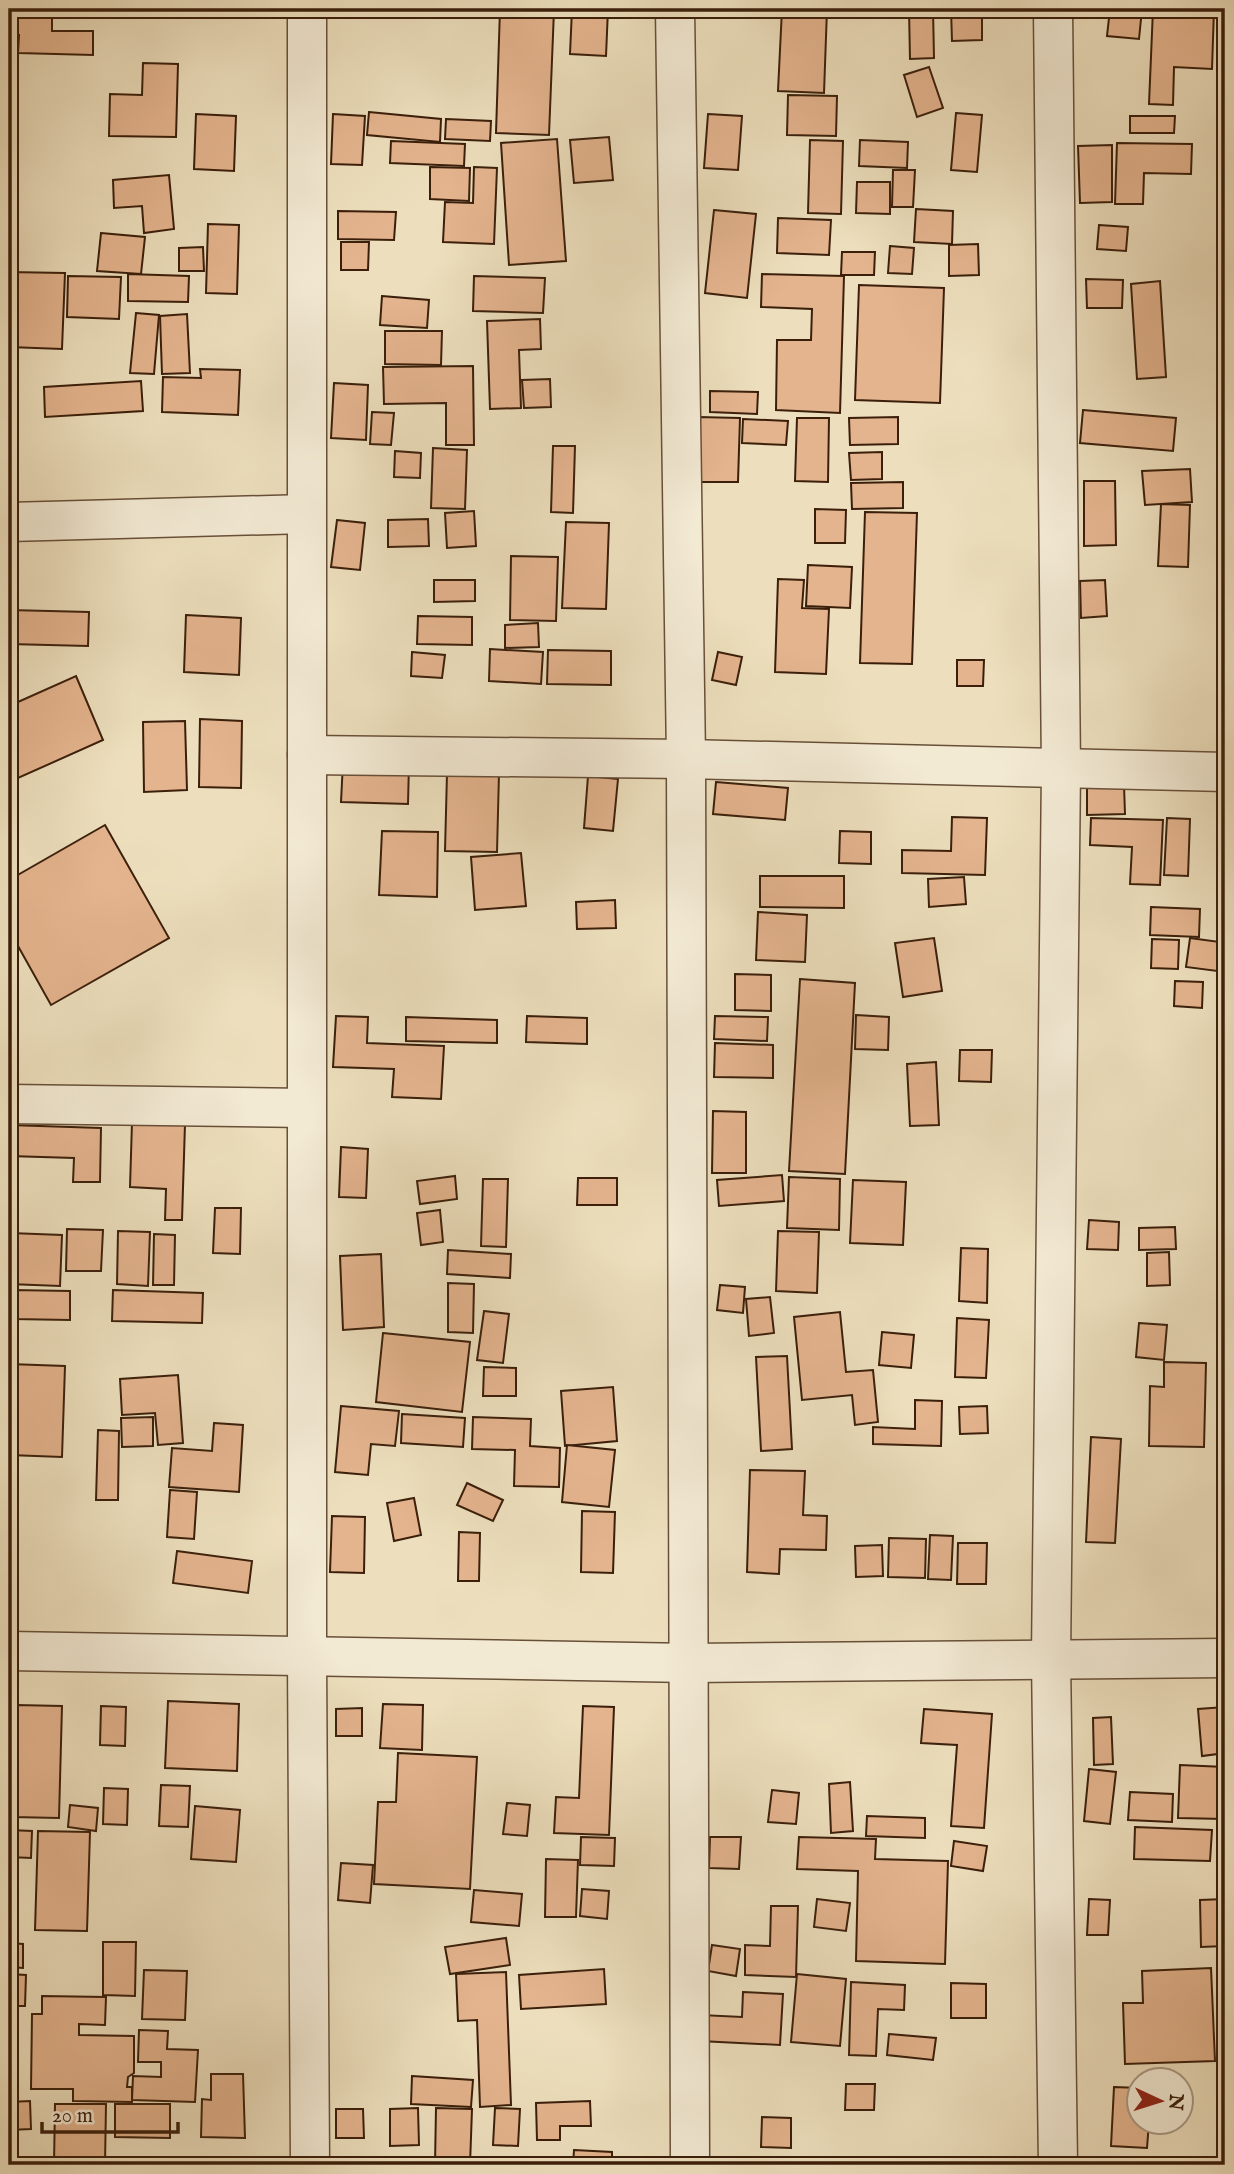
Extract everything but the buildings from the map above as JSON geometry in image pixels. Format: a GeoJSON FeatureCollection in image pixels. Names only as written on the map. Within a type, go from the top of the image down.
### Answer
{"type":"FeatureCollection","features":[{"type":"Feature","properties":{"kind":"street"},"geometry":{"type":"LineString","coordinates":[[307,9],[306,1108],[310,2165]]}},
{"type":"Feature","properties":{"kind":"street"},"geometry":{"type":"LineString","coordinates":[[675,9],[686,759],[690,2165]]}},
{"type":"Feature","properties":{"kind":"street"},"geometry":{"type":"LineString","coordinates":[[1053,9],[1060,769],[1051,1658],[1058,2165]]}},
{"type":"Feature","properties":{"kind":"street"},"geometry":{"type":"LineString","coordinates":[[9,522],[306,514]]}},
{"type":"Feature","properties":{"kind":"street"},"geometry":{"type":"LineString","coordinates":[[307,755],[686,759],[1225,772]]}},
{"type":"Feature","properties":{"kind":"street"},"geometry":{"type":"LineString","coordinates":[[9,1104],[306,1108]]}},
{"type":"Feature","properties":{"kind":"street"},"geometry":{"type":"LineString","coordinates":[[9,1651],[690,1663],[1225,1657]]}}]}
